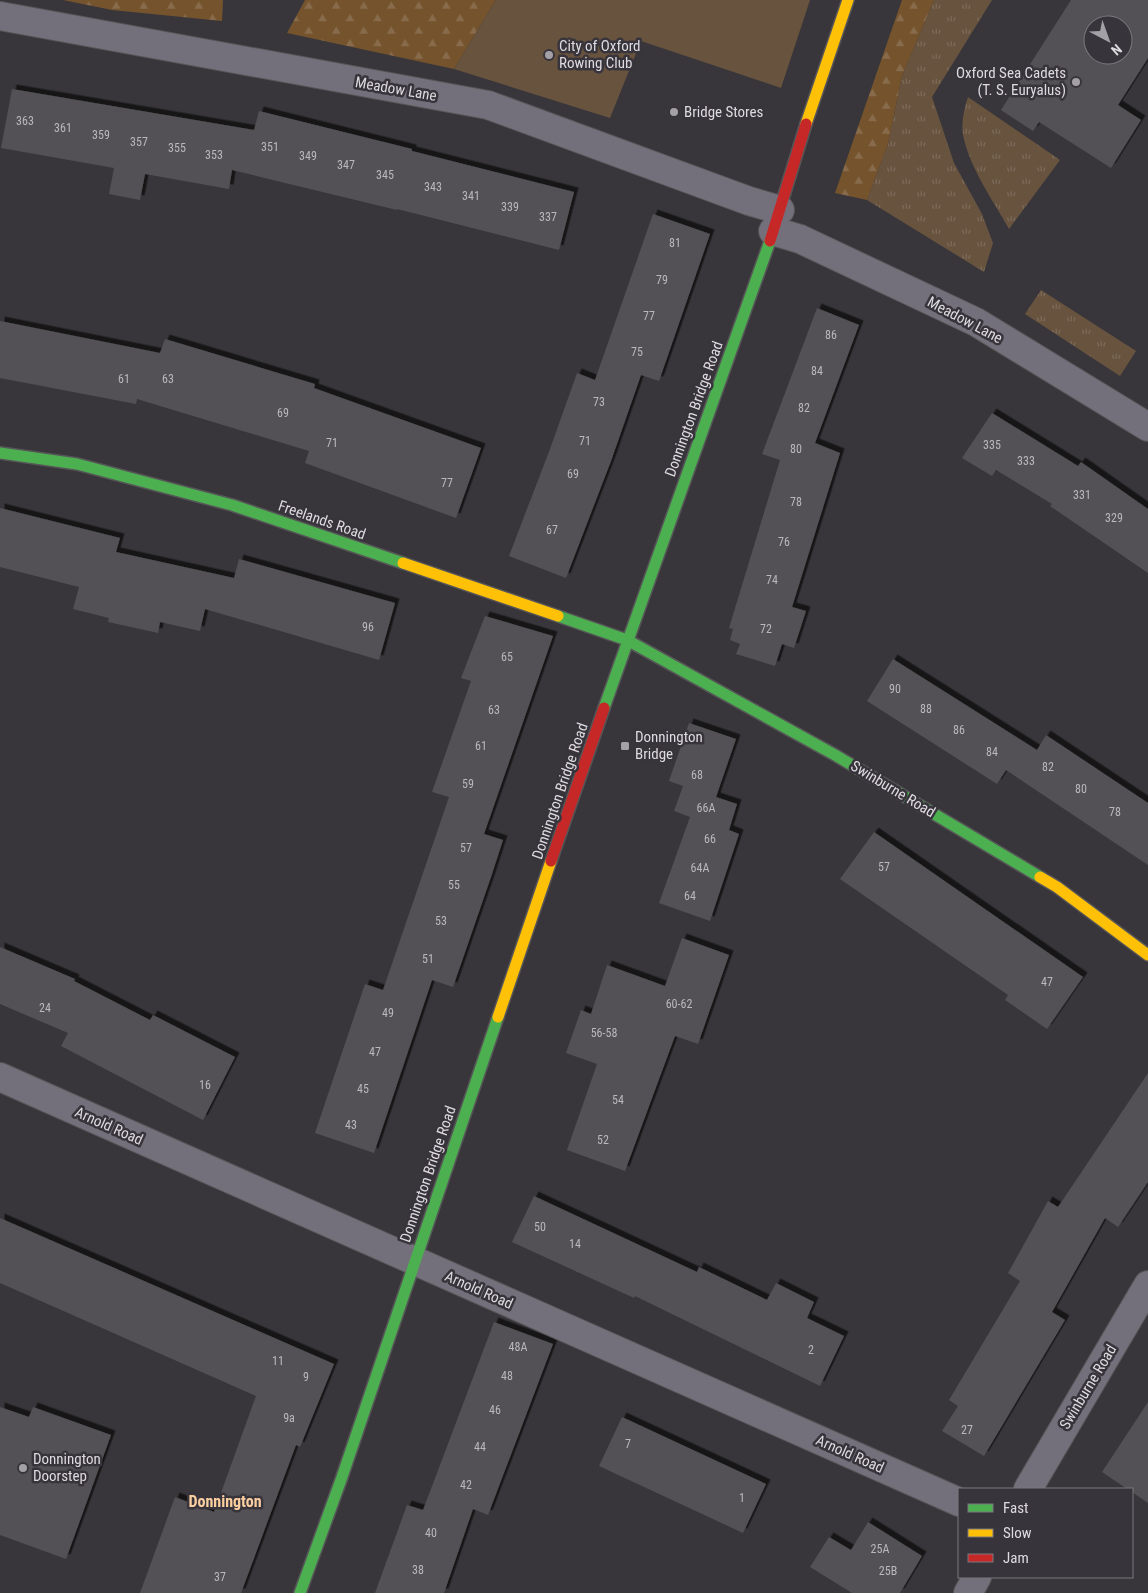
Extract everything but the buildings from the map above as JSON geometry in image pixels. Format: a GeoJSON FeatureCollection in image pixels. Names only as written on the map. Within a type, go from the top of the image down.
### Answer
{"type":"FeatureCollection","features":[{"type":"Feature","properties":{"kind":"main road","name":"Donnington Bridge Road"},"geometry":{"type":"LineString","coordinates":[[300,1593],[342,1476],[627,640],[776,220],[848,0]]}},
{"type":"Feature","properties":{"kind":"main road","name":"Freelands Road"},"geometry":{"type":"LineString","coordinates":[[0,453],[77,464],[232,505],[627,640]]}},
{"type":"Feature","properties":{"kind":"main road","name":"Swinburne Road"},"geometry":{"type":"LineString","coordinates":[[627,640],[835,755],[1057,887],[1148,955]]}},
{"type":"Feature","properties":{"kind":"street","name":"Meadow Lane"},"geometry":{"type":"LineString","coordinates":[[0,16],[488,105],[749,201],[800,239],[976,322],[1148,427]]}},
{"type":"Feature","properties":{"kind":"street","name":"Arnold Road"},"geometry":{"type":"LineString","coordinates":[[0,1077],[958,1502]]}},
{"type":"Feature","properties":{"kind":"street","name":"Swinburne Road"},"geometry":{"type":"LineString","coordinates":[[1029,1488],[1148,1285]]}},
{"type":"Feature","properties":{"kind":"street"},"geometry":{"type":"LineString","coordinates":[[968,1593],[976,1578]]}},
{"type":"Feature","properties":{"kind":"green space"},"geometry":{"type":"Polygon","coordinates":[[[63,0],[223,0],[222,21],[112,10],[63,0]]]}},
{"type":"Feature","properties":{"kind":"green space"},"geometry":{"type":"Polygon","coordinates":[[[305,0],[496,0],[454,69],[287,33],[305,0]]]}},
{"type":"Feature","properties":{"kind":"green space","name":"City of Oxford Rowing Club"},"geometry":{"type":"Polygon","coordinates":[[[496,0],[810,0],[781,88],[641,41],[610,118],[454,69],[496,0]]]}},
{"type":"Feature","properties":{"kind":"green space"},"geometry":{"type":"Polygon","coordinates":[[[902,0],[934,0],[902,76],[888,144],[867,200],[835,193],[902,0]]]}},
{"type":"Feature","properties":{"kind":"green space"},"geometry":{"type":"Polygon","coordinates":[[[934,0],[992,0],[932,97],[954,163],[982,214],[993,243],[984,272],[867,200],[888,144],[902,76],[934,0]]]}},
{"type":"Feature","properties":{"kind":"green space"},"geometry":{"type":"Polygon","coordinates":[[[968,97],[1060,160],[1009,229],[976,172],[966,148],[962,125],[968,97]]]}},
{"type":"Feature","properties":{"kind":"green space"},"geometry":{"type":"Polygon","coordinates":[[[1041,290],[1136,351],[1120,376],[1025,314],[1041,290]]]}},
{"type":"Feature","properties":{"kind":"traffic: fast"},"geometry":{"type":"LineString","coordinates":[[604,708],[770,241]]}},
{"type":"Feature","properties":{"kind":"traffic: fast"},"geometry":{"type":"LineString","coordinates":[[0,453],[77,464],[232,505],[403,563]]}},
{"type":"Feature","properties":{"kind":"traffic: fast"},"geometry":{"type":"LineString","coordinates":[[558,616],[627,640],[835,755],[1040,877]]}},
{"type":"Feature","properties":{"kind":"traffic: fast"},"geometry":{"type":"LineString","coordinates":[[300,1593],[342,1477],[498,1017]]}},
{"type":"Feature","properties":{"kind":"traffic: slow"},"geometry":{"type":"LineString","coordinates":[[806,124],[848,0]]}},
{"type":"Feature","properties":{"kind":"traffic: slow"},"geometry":{"type":"LineString","coordinates":[[403,563],[558,616]]}},
{"type":"Feature","properties":{"kind":"traffic: slow"},"geometry":{"type":"LineString","coordinates":[[498,1017],[551,861]]}},
{"type":"Feature","properties":{"kind":"traffic: slow"},"geometry":{"type":"LineString","coordinates":[[1040,877],[1057,887],[1148,955]]}},
{"type":"Feature","properties":{"kind":"traffic: jam"},"geometry":{"type":"LineString","coordinates":[[770,241],[806,124]]}},
{"type":"Feature","properties":{"kind":"traffic: jam"},"geometry":{"type":"LineString","coordinates":[[551,861],[604,708]]}},
{"type":"Feature","properties":{"kind":"place","name":"City of Oxford Rowing Club"},"geometry":{"type":"Point","coordinates":[549,55]}},
{"type":"Feature","properties":{"kind":"place","name":"Oxford Sea Cadets (T. S. Euryalus)"},"geometry":{"type":"Point","coordinates":[1076,82]}},
{"type":"Feature","properties":{"kind":"place","name":"Bridge Stores"},"geometry":{"type":"Point","coordinates":[674,112]}},
{"type":"Feature","properties":{"kind":"place","name":"Donnington Bridge"},"geometry":{"type":"Point","coordinates":[625,746]}},
{"type":"Feature","properties":{"kind":"place","name":"Donnington Doorstep"},"geometry":{"type":"Point","coordinates":[23,1468]}},
{"type":"Feature","properties":{"kind":"district","name":"Donnington"},"geometry":{"type":"Point","coordinates":[225,1501]}}]}
